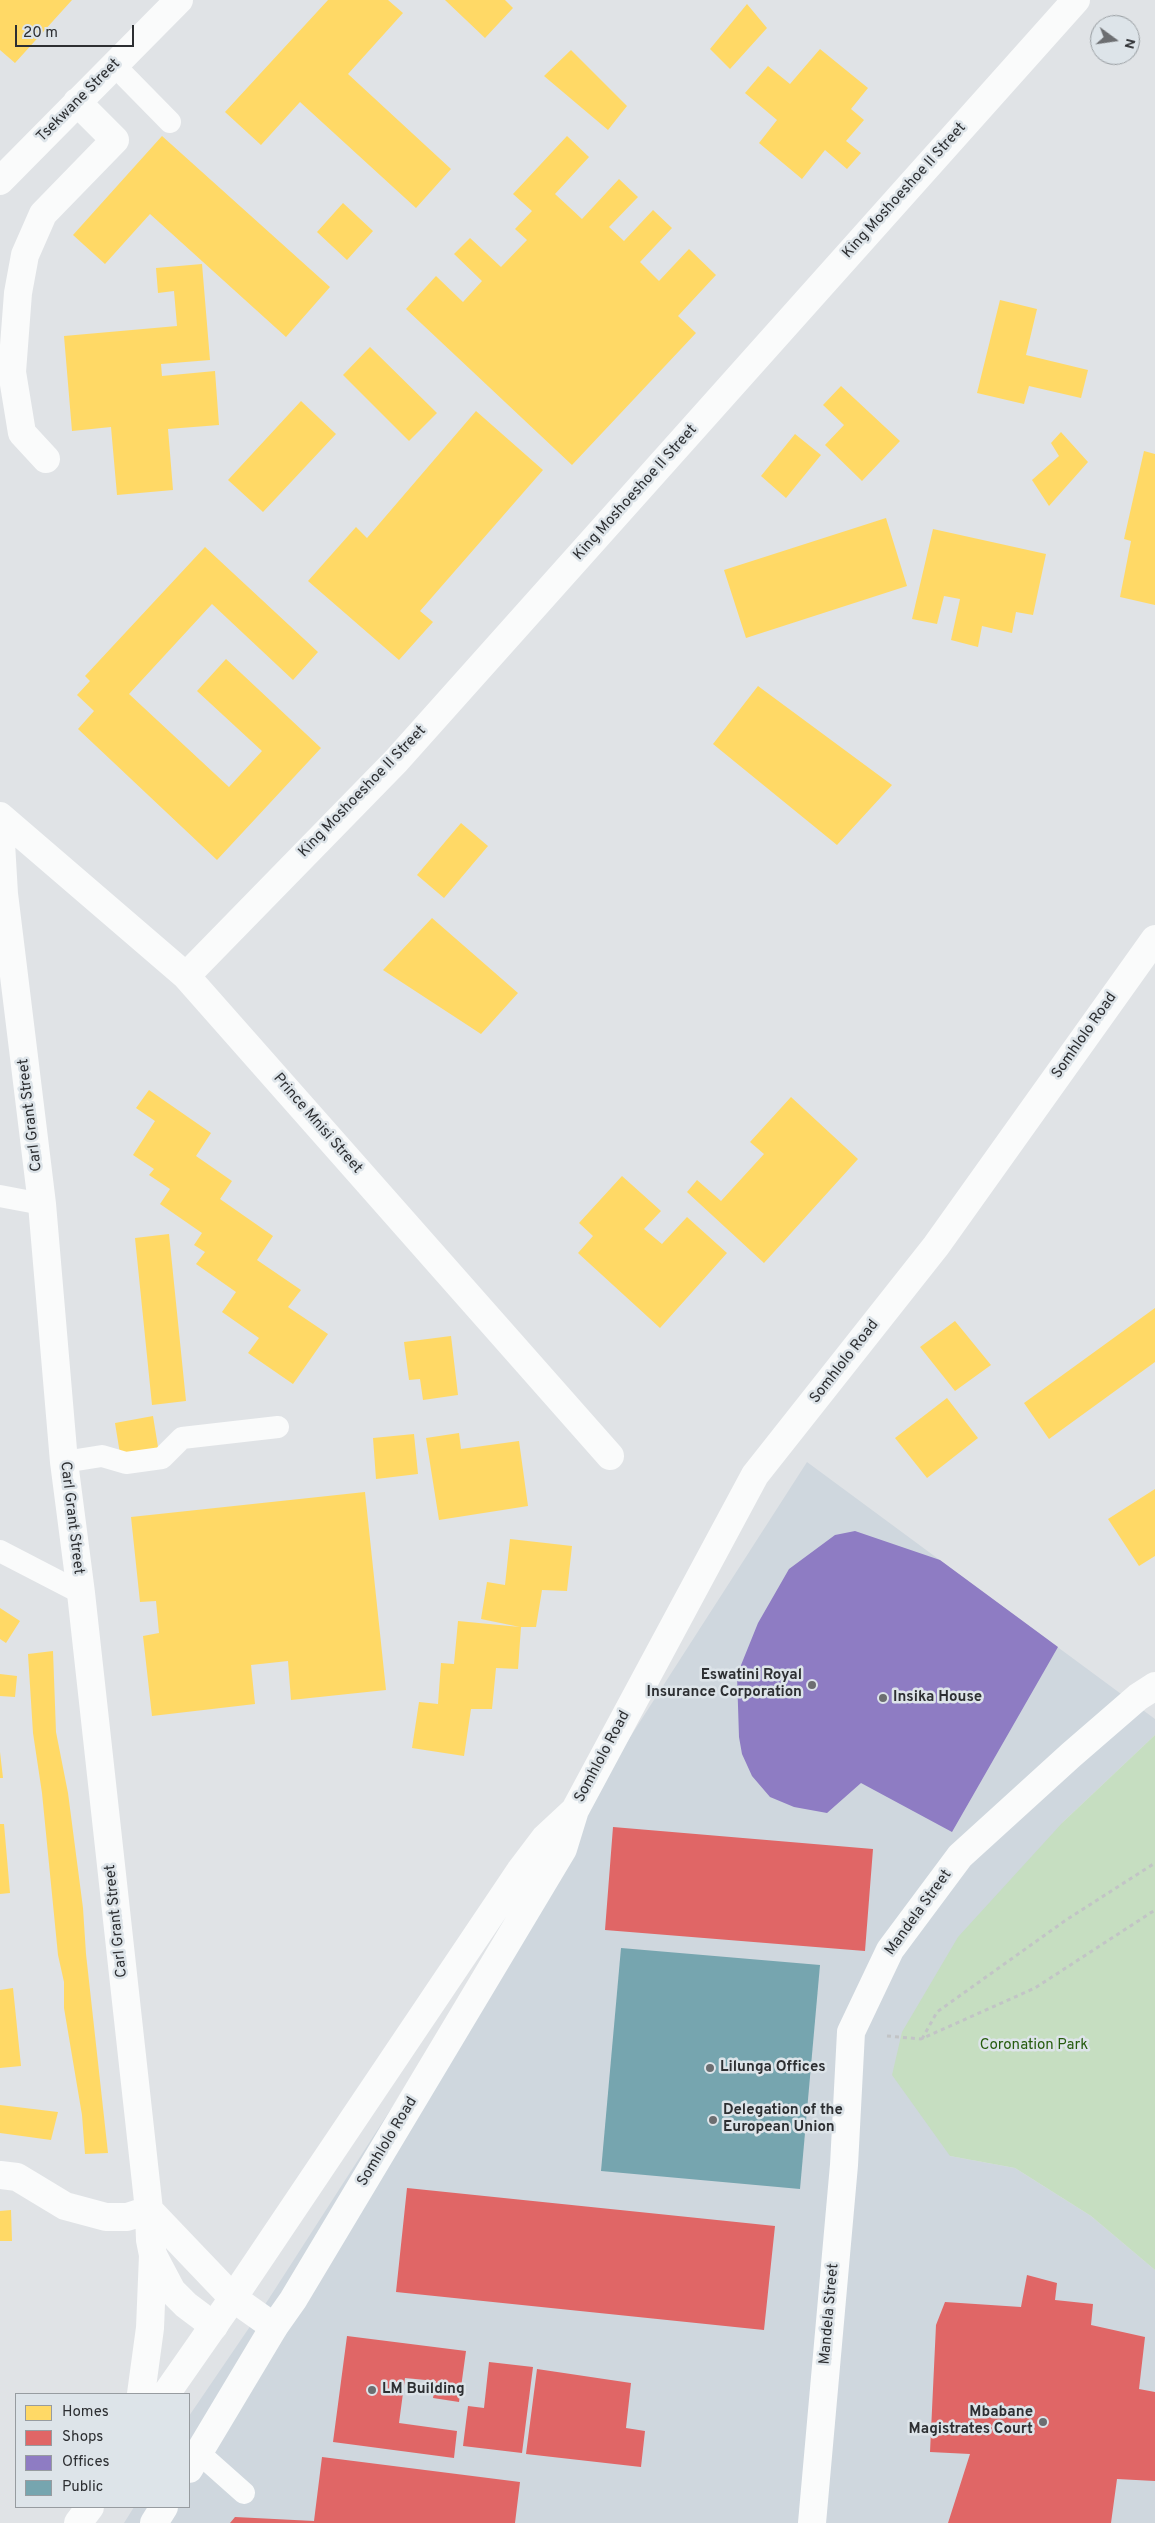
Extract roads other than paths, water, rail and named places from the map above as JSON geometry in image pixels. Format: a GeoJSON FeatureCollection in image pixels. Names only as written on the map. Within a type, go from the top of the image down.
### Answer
{"type":"FeatureCollection","features":[{"type":"Feature","properties":{"kind":"street","name":"Tsekwane Street"},"geometry":{"type":"LineString","coordinates":[[0,181],[179,0]]}},
{"type":"Feature","properties":{"kind":"street","name":"King Moshoeshoe II Street"},"geometry":{"type":"LineString","coordinates":[[186,976],[396,761],[1076,0]]}},
{"type":"Feature","properties":{"kind":"street"},"geometry":{"type":"LineString","coordinates":[[46,459],[22,433],[13,381],[12,372],[18,293],[25,254],[43,214],[115,140],[77,102]]}},
{"type":"Feature","properties":{"kind":"street","name":"Prince Mnisi Street"},"geometry":{"type":"LineString","coordinates":[[0,816],[186,976],[610,1456]]}},
{"type":"Feature","properties":{"kind":"street","name":"Carl Grant Street"},"geometry":{"type":"LineString","coordinates":[[0,826],[2,892],[42,1204],[64,1462],[81,1593],[150,2210],[153,2255],[150,2328],[141,2393]]}},
{"type":"Feature","properties":{"kind":"street","name":"Somhlolo Road"},"geometry":{"type":"LineString","coordinates":[[194,2461],[274,2327],[293,2300],[563,1849],[575,1810],[755,1475],[936,1246],[1155,939]]}},
{"type":"Feature","properties":{"kind":"street","name":"Mandela Street"},"geometry":{"type":"LineString","coordinates":[[812,2523],[844,2165],[851,2032],[890,1950],[960,1856],[1071,1755],[1138,1697],[1155,1686]]}},
{"type":"Feature","properties":{"kind":"street","name":"Somhlolo Road"},"geometry":{"type":"LineString","coordinates":[[167,2393],[234,2298],[520,1871],[545,1838],[575,1810]]}},
{"type":"Feature","properties":{"kind":"street"},"geometry":{"type":"LineString","coordinates":[[0,2175],[17,2177],[65,2206],[106,2217],[127,2217],[150,2210],[234,2298],[274,2327]]}},
{"type":"Feature","properties":{"kind":"street"},"geometry":{"type":"LineString","coordinates":[[153,2255],[172,2291],[186,2305],[214,2326]]}},
{"type":"Feature","properties":{"kind":"street"},"geometry":{"type":"LineString","coordinates":[[78,2523],[89,2508]]}},
{"type":"Feature","properties":{"kind":"street"},"geometry":{"type":"LineString","coordinates":[[154,2523],[163,2508]]}},
{"type":"Feature","properties":{"kind":"lane"},"geometry":{"type":"LineString","coordinates":[[114,65],[170,122]]}},
{"type":"Feature","properties":{"kind":"lane"},"geometry":{"type":"LineString","coordinates":[[0,1196],[42,1204]]}},
{"type":"Feature","properties":{"kind":"lane"},"geometry":{"type":"LineString","coordinates":[[64,1462],[102,1456],[126,1463],[162,1458],[182,1438],[278,1427]]}},
{"type":"Feature","properties":{"kind":"lane"},"geometry":{"type":"LineString","coordinates":[[0,1551],[81,1593]]}},
{"type":"Feature","properties":{"kind":"lane"},"geometry":{"type":"LineString","coordinates":[[194,2461],[244,2493]]}},
{"type":"Feature","properties":{"kind":"place","name":"Eswatini Royal Insurance Corporation"},"geometry":{"type":"Point","coordinates":[812,1685]}},
{"type":"Feature","properties":{"kind":"place","name":"Insika House"},"geometry":{"type":"Point","coordinates":[883,1698]}},
{"type":"Feature","properties":{"kind":"place","name":"Lilunga Offices"},"geometry":{"type":"Point","coordinates":[710,2068]}},
{"type":"Feature","properties":{"kind":"place","name":"Delegation of the European Union"},"geometry":{"type":"Point","coordinates":[713,2120]}},
{"type":"Feature","properties":{"kind":"place","name":"LM Building"},"geometry":{"type":"Point","coordinates":[372,2390]}},
{"type":"Feature","properties":{"kind":"place","name":"Mbabane Magistrates Court"},"geometry":{"type":"Point","coordinates":[1043,2422]}},
{"type":"Feature","properties":{"kind":"park label","name":"Coronation Park"},"geometry":{"type":"Point","coordinates":[1034,2046]}}]}
